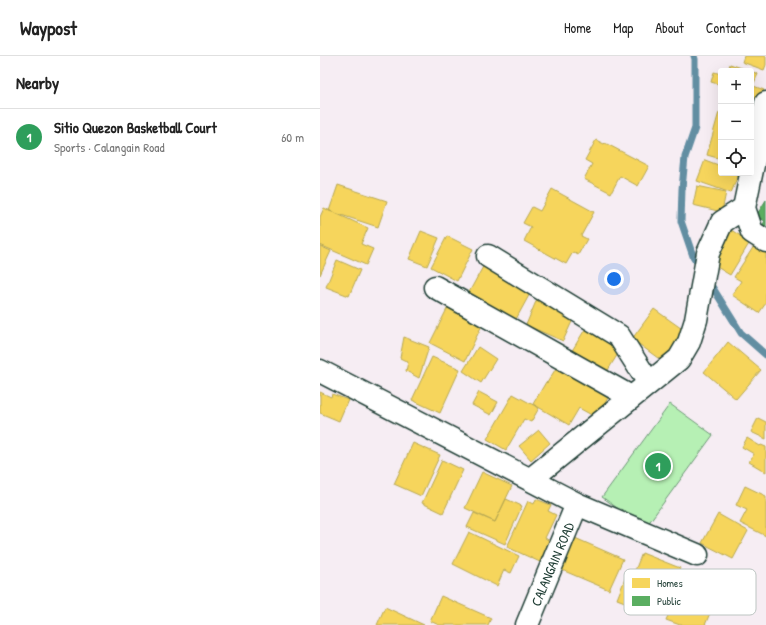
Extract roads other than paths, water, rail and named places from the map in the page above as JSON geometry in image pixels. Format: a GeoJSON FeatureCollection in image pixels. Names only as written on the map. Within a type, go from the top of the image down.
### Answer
{"type":"FeatureCollection","features":[{"type":"Feature","properties":{"kind":"street"},"geometry":{"type":"LineString","coordinates":[[766,103],[744,208],[752,232],[766,241]]}},
{"type":"Feature","properties":{"kind":"street"},"geometry":{"type":"LineString","coordinates":[[531,479],[679,359],[689,342],[696,320],[708,253],[722,222],[744,208]]}},
{"type":"Feature","properties":{"kind":"street"},"geometry":{"type":"LineString","coordinates":[[488,256],[619,336],[650,383]]}},
{"type":"Feature","properties":{"kind":"street"},"geometry":{"type":"LineString","coordinates":[[435,287],[631,397]]}},
{"type":"Feature","properties":{"kind":"street"},"geometry":{"type":"LineString","coordinates":[[320,371],[577,504],[697,555]]}},
{"type":"Feature","properties":{"kind":"street","name":"CALANGAIN ROAD"},"geometry":{"type":"LineString","coordinates":[[527,625],[577,504]]}},
{"type":"Feature","properties":{"kind":"waterway"},"geometry":{"type":"LineString","coordinates":[[694,56],[695,128],[685,157],[681,221],[693,256],[701,268]]}},
{"type":"Feature","properties":{"kind":"waterway"},"geometry":{"type":"LineString","coordinates":[[708,280],[741,333],[766,355]]}},
{"type":"Feature","properties":{"kind":"place","name":"Sitio Quezon Basketball Court"},"geometry":{"type":"Point","coordinates":[658,466]}}]}
